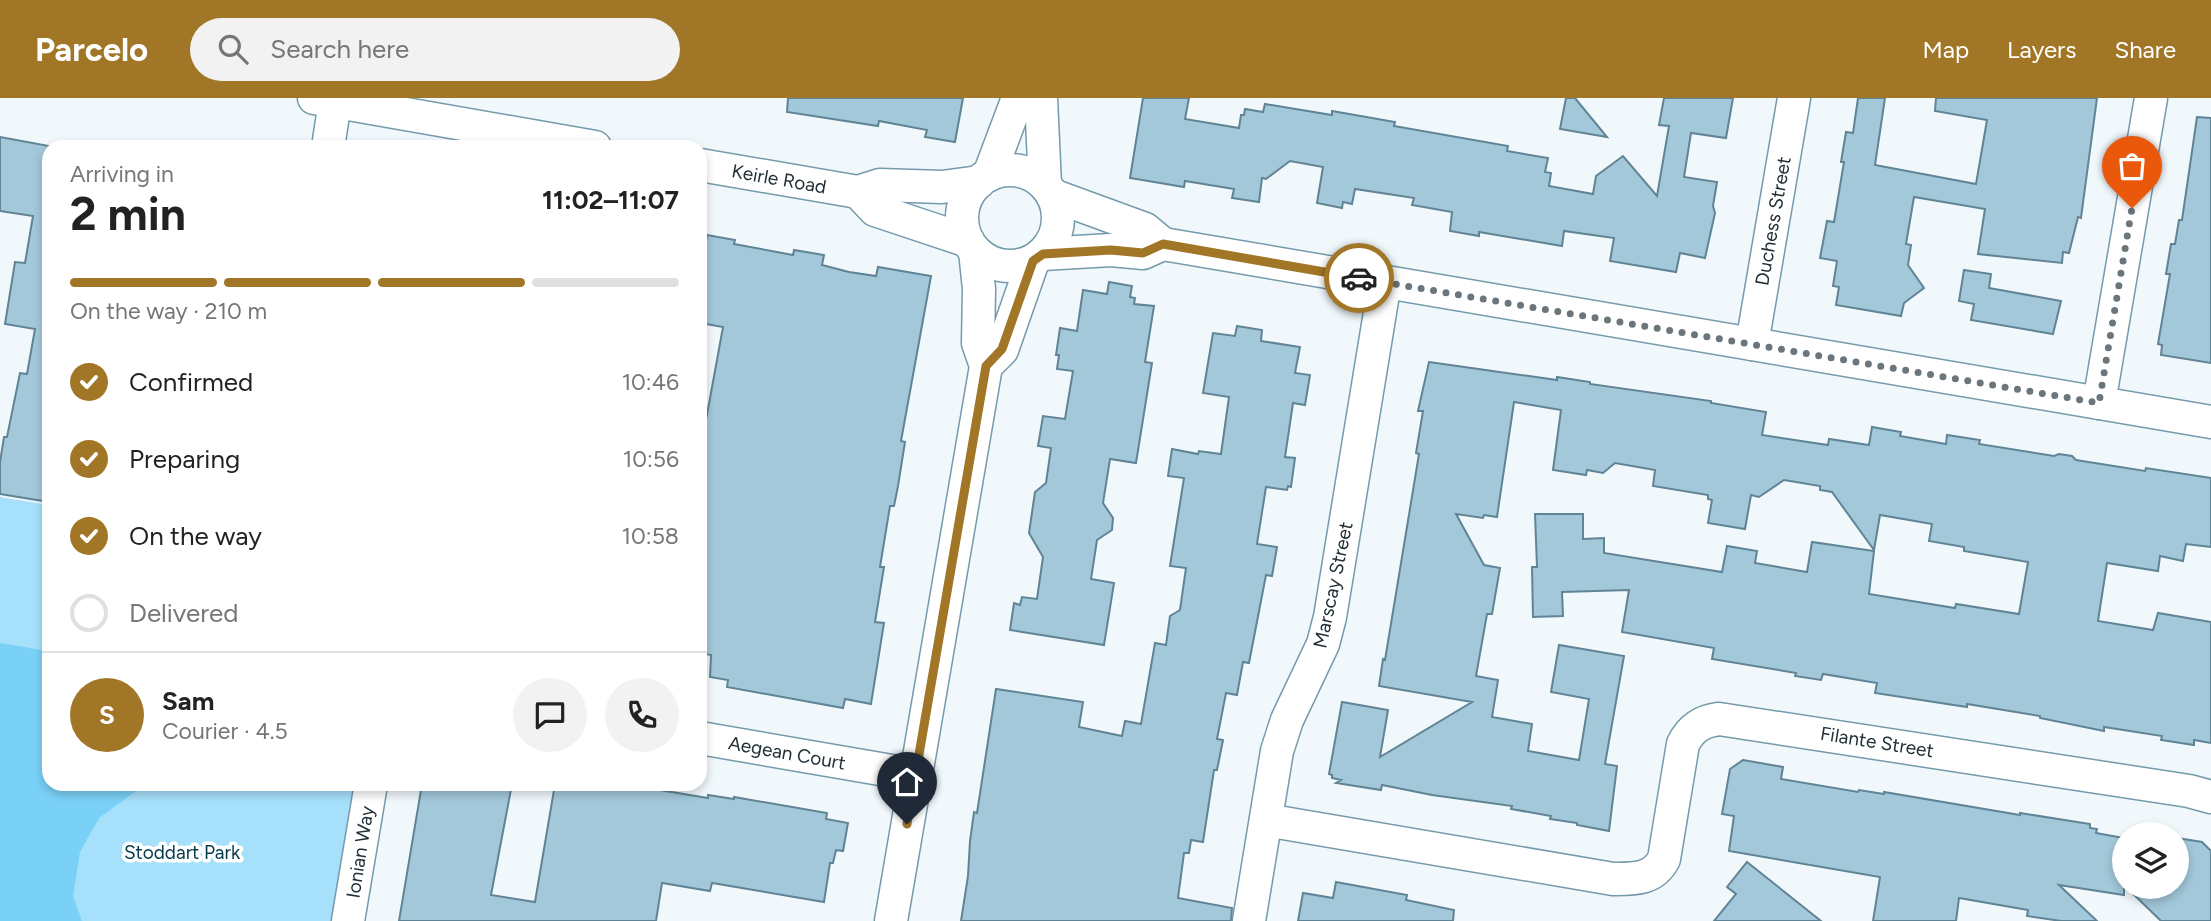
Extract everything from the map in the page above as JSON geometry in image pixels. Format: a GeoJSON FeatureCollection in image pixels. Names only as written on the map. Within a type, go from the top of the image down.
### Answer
{"type":"FeatureCollection","features":[{"type":"Feature","properties":{"kind":"street"},"geometry":{"type":"LineString","coordinates":[[891,921],[986,366],[978,343],[979,302],[971,246],[963,229],[964,203],[984,178],[1018,98]]}},
{"type":"Feature","properties":{"kind":"street"},"geometry":{"type":"LineString","coordinates":[[986,366],[1002,349],[1038,257],[1056,232],[1058,219],[1049,190],[1041,98]]}},
{"type":"Feature","properties":{"kind":"street","name":"Duchess Street"},"geometry":{"type":"LineString","coordinates":[[1752,344],[1794,98]]}},
{"type":"Feature","properties":{"kind":"street"},"geometry":{"type":"LineString","coordinates":[[2099,403],[2151,98]]}},
{"type":"Feature","properties":{"kind":"street"},"geometry":{"type":"LineString","coordinates":[[327,140],[324,100],[412,107],[564,140]]}},
{"type":"Feature","properties":{"kind":"street","name":"Keirle Road"},"geometry":{"type":"LineString","coordinates":[[707,166],[859,192],[880,186],[942,187],[984,178]]}},
{"type":"Feature","properties":{"kind":"street"},"geometry":{"type":"LineString","coordinates":[[984,178],[1013,170],[1036,178],[1049,190],[1144,229],[1163,244],[2211,422]]}},
{"type":"Feature","properties":{"kind":"street","name":"Keirle Road"},"geometry":{"type":"LineString","coordinates":[[859,192],[875,210],[971,246]]}},
{"type":"Feature","properties":{"kind":"street"},"geometry":{"type":"LineString","coordinates":[[971,246],[996,264],[1009,266],[1038,257],[1111,250],[1143,253],[1163,244]]}},
{"type":"Feature","properties":{"kind":"street","name":"Marscay Street"},"geometry":{"type":"LineString","coordinates":[[1249,921],[1277,751],[1323,644],[1330,617],[1385,282]]}},
{"type":"Feature","properties":{"kind":"street","name":"Filante Street"},"geometry":{"type":"LineString","coordinates":[[1266,820],[1613,879],[1638,879],[1660,875],[1683,744],[1693,729],[1709,720],[1732,719],[2163,787],[2211,797]]}},
{"type":"Feature","properties":{"kind":"street","name":"Aegean Court"},"geometry":{"type":"LineString","coordinates":[[707,739],[915,775]]}},
{"type":"Feature","properties":{"kind":"street","name":"Ionian Way"},"geometry":{"type":"LineString","coordinates":[[348,921],[370,791]]}},
{"type":"Feature","properties":{"kind":"green space","name":"Stoddart Park"},"geometry":{"type":"Polygon","coordinates":[[[0,497],[42,504],[42,791],[356,791],[334,921],[0,921],[0,497]]]}},
{"type":"Feature","properties":{"kind":"shaded area"},"geometry":{"type":"Polygon","coordinates":[[[0,643],[42,650],[42,791],[136,791],[99,818],[80,852],[73,896],[82,921],[0,921],[0,643]]]}},
{"type":"Feature","properties":{"kind":"building"},"geometry":{"type":"Polygon","coordinates":[[[788,98],[963,98],[955,142],[925,137],[927,130],[879,121],[878,126],[787,112],[788,98]]]}},
{"type":"Feature","properties":{"kind":"building"},"geometry":{"type":"Polygon","coordinates":[[[1143,98],[1189,98],[1185,119],[1239,128],[1245,109],[1263,112],[1265,104],[1332,115],[1332,111],[1395,122],[1394,126],[1508,146],[1507,151],[1548,158],[1545,172],[1551,173],[1549,186],[1593,194],[1596,176],[1623,156],[1657,196],[1669,126],[1659,125],[1664,98],[1733,98],[1726,138],[1691,133],[1684,177],[1717,182],[1713,206],[1715,213],[1705,258],[1680,253],[1676,272],[1610,261],[1614,238],[1564,231],[1562,246],[1479,232],[1479,236],[1450,231],[1452,212],[1412,205],[1414,198],[1355,189],[1352,204],[1343,202],[1342,208],[1317,203],[1323,167],[1290,161],[1266,179],[1262,178],[1259,202],[1232,198],[1234,189],[1185,181],[1184,187],[1130,178],[1143,98]]]}},
{"type":"Feature","properties":{"kind":"building"},"geometry":{"type":"Polygon","coordinates":[[[1566,98],[1575,98],[1607,137],[1560,129],[1566,98]]]}},
{"type":"Feature","properties":{"kind":"building"},"geometry":{"type":"Polygon","coordinates":[[[1858,98],[1885,98],[1875,165],[1976,184],[1987,120],[1935,111],[1936,98],[2097,98],[2081,218],[2078,217],[2069,253],[2063,252],[2062,263],[1978,254],[1985,209],[1914,197],[1906,244],[1911,245],[1908,265],[1924,288],[1904,303],[1901,316],[1836,305],[1839,287],[1833,286],[1837,261],[1820,258],[1827,221],[1834,222],[1846,132],[1853,133],[1858,98]]]}},
{"type":"Feature","properties":{"kind":"building"},"geometry":{"type":"Polygon","coordinates":[[[2197,117],[2211,118],[2211,363],[2161,355],[2162,345],[2158,344],[2170,274],[2166,274],[2171,244],[2175,244],[2179,220],[2182,220],[2197,117]]]}},
{"type":"Feature","properties":{"kind":"building"},"geometry":{"type":"Polygon","coordinates":[[[0,137],[42,145],[42,501],[0,494],[0,462],[4,437],[7,437],[20,373],[27,374],[35,329],[5,324],[15,262],[25,263],[33,216],[0,211],[0,137]]]}},
{"type":"Feature","properties":{"kind":"building"},"geometry":{"type":"Polygon","coordinates":[[[707,235],[735,240],[734,244],[793,255],[794,250],[824,255],[822,265],[849,272],[876,276],[878,267],[931,276],[901,441],[905,442],[898,486],[894,506],[890,506],[880,567],[884,567],[875,622],[884,623],[871,704],[845,699],[843,708],[727,687],[728,680],[710,677],[711,655],[707,654],[707,415],[723,327],[707,324],[707,235]]]}},
{"type":"Feature","properties":{"kind":"building"},"geometry":{"type":"Polygon","coordinates":[[[1964,270],[1991,274],[1989,288],[2061,301],[2053,334],[1971,320],[1974,304],[1959,301],[1964,270]]]}},
{"type":"Feature","properties":{"kind":"building"},"geometry":{"type":"Polygon","coordinates":[[[1109,282],[1132,286],[1130,297],[1135,298],[1134,304],[1154,306],[1145,362],[1152,363],[1136,463],[1110,459],[1103,503],[1113,518],[1112,530],[1097,540],[1091,579],[1114,583],[1104,645],[1010,630],[1014,603],[1020,605],[1022,597],[1037,599],[1043,557],[1029,533],[1035,492],[1046,483],[1051,448],[1038,446],[1043,416],[1065,419],[1073,371],[1057,369],[1060,328],[1077,331],[1083,290],[1107,294],[1109,282]]]}},
{"type":"Feature","properties":{"kind":"building"},"geometry":{"type":"Polygon","coordinates":[[[1237,326],[1262,330],[1261,341],[1300,347],[1295,373],[1310,375],[1305,405],[1293,403],[1285,457],[1295,458],[1291,487],[1288,486],[1287,490],[1266,487],[1257,544],[1277,547],[1272,576],[1266,575],[1249,663],[1243,662],[1237,695],[1226,693],[1217,739],[1223,740],[1217,770],[1214,770],[1203,842],[1191,840],[1189,853],[1184,853],[1178,898],[1232,908],[1231,921],[961,921],[974,812],[977,813],[996,689],[1083,702],[1079,727],[1122,736],[1125,721],[1141,724],[1155,643],[1166,645],[1170,616],[1180,610],[1186,568],[1170,566],[1184,478],[1168,476],[1172,449],[1198,454],[1199,451],[1221,454],[1229,397],[1203,393],[1213,333],[1235,336],[1237,326]]]}},
{"type":"Feature","properties":{"kind":"building"},"geometry":{"type":"Polygon","coordinates":[[[1429,362],[1557,380],[1557,377],[1766,412],[1762,435],[1828,445],[1829,439],[1869,445],[1872,427],[1901,432],[1900,436],[1946,444],[1947,435],[1980,440],[1979,444],[2054,456],[2072,456],[2076,460],[2211,478],[2211,547],[2186,544],[2183,561],[2160,556],[2158,571],[2107,563],[2098,621],[2153,630],[2158,613],[2211,622],[2211,743],[2194,740],[2194,745],[2161,740],[2162,736],[2104,727],[2104,731],[2040,716],[1967,704],[1967,707],[1875,693],[1877,683],[1823,674],[1821,680],[1795,676],[1796,673],[1712,659],[1714,648],[1622,632],[1629,590],[1562,592],[1563,616],[1533,617],[1532,567],[1537,567],[1535,514],[1583,514],[1583,539],[1604,538],[1604,553],[1722,572],[1727,546],[1757,551],[1755,563],[1807,572],[1812,542],[1874,551],[1869,594],[1955,608],[1956,604],[2019,614],[2028,562],[1964,551],[1964,547],[1929,541],[1932,524],[1880,515],[1874,550],[1832,492],[1820,490],[1820,486],[1784,480],[1759,497],[1751,495],[1745,529],[1708,523],[1712,500],[1708,499],[1708,495],[1653,486],[1655,470],[1615,463],[1603,473],[1587,470],[1586,475],[1553,470],[1561,410],[1514,402],[1497,517],[1456,514],[1484,565],[1500,568],[1492,614],[1487,614],[1476,676],[1498,680],[1492,717],[1532,724],[1528,751],[1579,760],[1589,699],[1551,692],[1559,645],[1624,656],[1605,764],[1617,766],[1609,831],[1511,809],[1512,806],[1382,785],[1381,790],[1336,783],[1341,780],[1332,778],[1329,774],[1342,702],[1388,710],[1380,757],[1472,702],[1379,686],[1419,454],[1416,453],[1423,411],[1418,411],[1429,362]]]}},
{"type":"Feature","properties":{"kind":"building"},"geometry":{"type":"Polygon","coordinates":[[[1743,760],[1783,767],[1781,779],[2090,824],[2090,828],[2097,829],[2096,833],[2112,836],[2112,893],[2059,885],[2097,921],[2061,921],[2027,916],[2028,910],[1959,898],[1956,921],[1873,921],[1880,877],[1729,851],[1734,816],[1722,814],[1730,769],[1743,760]]]}},
{"type":"Feature","properties":{"kind":"building"},"geometry":{"type":"Polygon","coordinates":[[[421,791],[511,791],[491,895],[535,902],[554,791],[666,791],[708,798],[708,795],[734,797],[827,813],[826,819],[848,823],[843,851],[836,850],[833,863],[830,863],[824,902],[712,883],[710,891],[662,883],[656,921],[399,921],[421,791]]]}},
{"type":"Feature","properties":{"kind":"building"},"geometry":{"type":"Polygon","coordinates":[[[2189,840],[2202,842],[2211,851],[2211,921],[2161,921],[2138,899],[2189,899],[2189,840]]]}},
{"type":"Feature","properties":{"kind":"building"},"geometry":{"type":"Polygon","coordinates":[[[1747,862],[1821,921],[1714,921],[1736,894],[1727,887],[1747,862]]]}},
{"type":"Feature","properties":{"kind":"building"},"geometry":{"type":"Polygon","coordinates":[[[1336,882],[1407,895],[1406,900],[1454,910],[1453,921],[1298,921],[1303,893],[1333,898],[1336,882]]]}},
{"type":"Feature","properties":{"kind":"way so far"},"geometry":{"type":"LineString","coordinates":[[1359,278],[2099,403],[2132,208]]}},
{"type":"Feature","properties":{"kind":"route"},"geometry":{"type":"LineString","coordinates":[[907,824],[986,366],[1002,349],[1033,261],[1043,254],[1080,251],[1143,253],[1163,244],[1359,278]]}}]}
